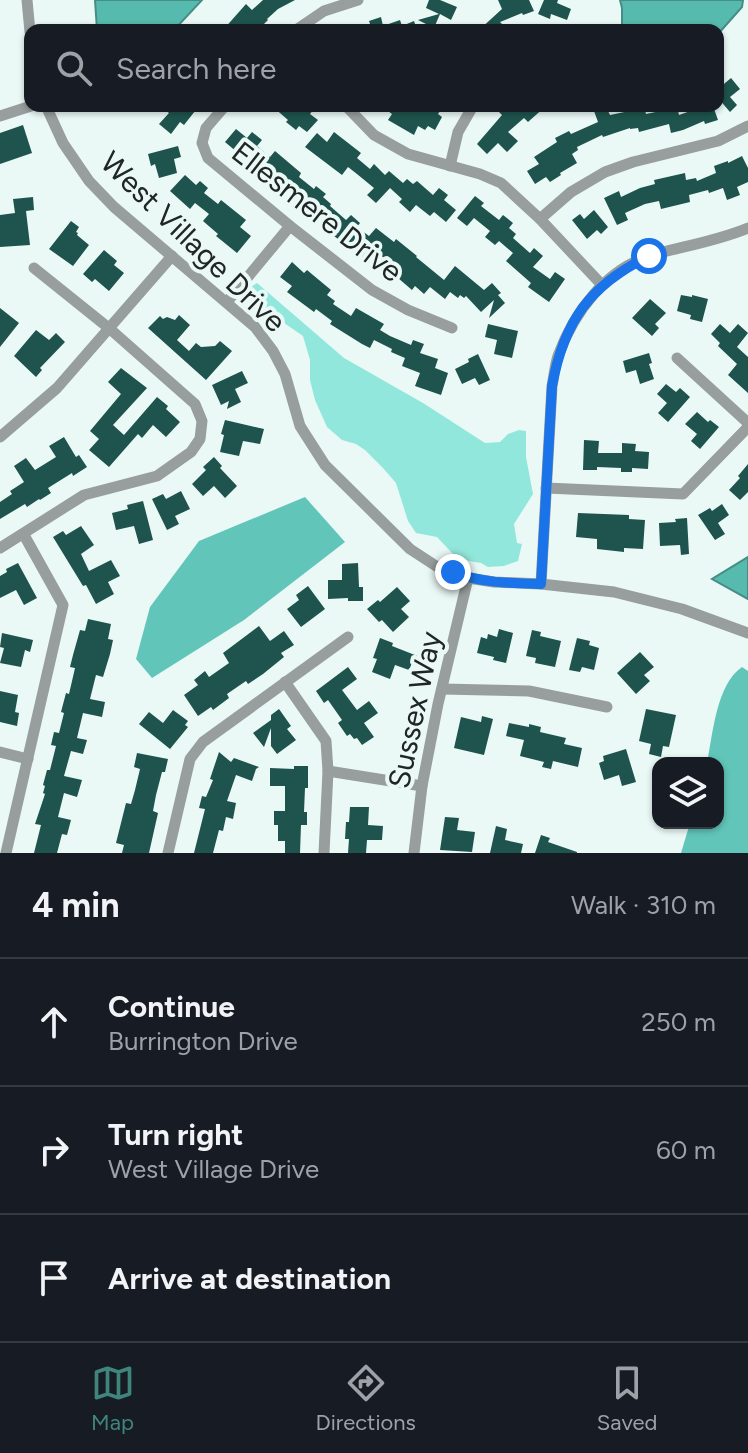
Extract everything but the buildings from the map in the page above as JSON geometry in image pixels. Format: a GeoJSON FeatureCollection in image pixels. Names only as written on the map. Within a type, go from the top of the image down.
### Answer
{"type":"FeatureCollection","features":[{"type":"Feature","properties":{"kind":"street"},"geometry":{"type":"LineString","coordinates":[[27,0],[29,24]]}},
{"type":"Feature","properties":{"kind":"street"},"geometry":{"type":"LineString","coordinates":[[305,24],[324,11],[358,0]]}},
{"type":"Feature","properties":{"kind":"street"},"geometry":{"type":"LineString","coordinates":[[0,116],[24,108]]}},
{"type":"Feature","properties":{"kind":"street","name":"West Village Drive"},"geometry":{"type":"LineString","coordinates":[[49,112],[63,143],[89,181],[114,207],[255,327],[285,374],[300,426],[325,465],[410,549],[436,566],[468,578],[614,592],[682,609],[748,633]]}},
{"type":"Feature","properties":{"kind":"street","name":"Ellesmere Drive"},"geometry":{"type":"LineString","coordinates":[[220,112],[206,128],[202,143],[208,158],[372,290],[408,310],[452,328]]}},
{"type":"Feature","properties":{"kind":"street"},"geometry":{"type":"LineString","coordinates":[[352,112],[374,135],[408,154],[501,183],[602,285]]}},
{"type":"Feature","properties":{"kind":"street"},"geometry":{"type":"LineString","coordinates":[[450,166],[458,132],[470,112]]}},
{"type":"Feature","properties":{"kind":"street"},"geometry":{"type":"LineString","coordinates":[[540,219],[571,192],[605,172],[718,141],[748,126]]}},
{"type":"Feature","properties":{"kind":"street"},"geometry":{"type":"LineString","coordinates":[[227,302],[290,226]]}},
{"type":"Feature","properties":{"kind":"street"},"geometry":{"type":"LineString","coordinates":[[541,584],[552,386],[557,359],[575,318],[602,285],[624,269],[649,256],[727,237],[748,228]]}},
{"type":"Feature","properties":{"kind":"street"},"geometry":{"type":"LineString","coordinates":[[0,437],[57,388],[172,256]]}},
{"type":"Feature","properties":{"kind":"street"},"geometry":{"type":"LineString","coordinates":[[0,548],[84,495],[157,476],[191,452],[200,439],[202,421],[195,404],[110,329],[34,268]]}},
{"type":"Feature","properties":{"kind":"street"},"geometry":{"type":"LineString","coordinates":[[546,488],[683,494],[748,425],[677,358]]}},
{"type":"Feature","properties":{"kind":"street"},"geometry":{"type":"LineString","coordinates":[[6,853],[63,605],[24,535]]}},
{"type":"Feature","properties":{"kind":"street","name":"Sussex Way"},"geometry":{"type":"LineString","coordinates":[[414,853],[422,786],[468,578]]}},
{"type":"Feature","properties":{"kind":"street"},"geometry":{"type":"LineString","coordinates":[[168,853],[190,759],[203,742],[348,637]]}},
{"type":"Feature","properties":{"kind":"street"},"geometry":{"type":"LineString","coordinates":[[285,682],[326,741],[328,771],[324,853]]}},
{"type":"Feature","properties":{"kind":"street"},"geometry":{"type":"LineString","coordinates":[[442,689],[529,691],[607,707]]}},
{"type":"Feature","properties":{"kind":"street"},"geometry":{"type":"LineString","coordinates":[[0,752],[28,759]]}},
{"type":"Feature","properties":{"kind":"street"},"geometry":{"type":"LineString","coordinates":[[328,771],[422,786]]}},
{"type":"Feature","properties":{"kind":"shaded area"},"geometry":{"type":"Polygon","coordinates":[[[95,0],[202,0],[180,24],[97,24],[95,0]]]}},
{"type":"Feature","properties":{"kind":"shaded area"},"geometry":{"type":"Polygon","coordinates":[[[620,0],[743,0],[742,7],[724,27],[724,24],[622,24],[620,0]]]}},
{"type":"Feature","properties":{"kind":"shaded area"},"geometry":{"type":"Polygon","coordinates":[[[257,283],[344,358],[485,443],[500,442],[508,434],[526,431],[526,457],[533,494],[514,524],[517,543],[522,544],[518,561],[488,567],[453,554],[437,537],[416,533],[408,521],[396,483],[365,450],[342,440],[327,427],[315,400],[310,380],[310,360],[303,336],[274,316],[246,290],[257,283]]]}},
{"type":"Feature","properties":{"kind":"shaded area"},"geometry":{"type":"Polygon","coordinates":[[[305,497],[345,542],[244,620],[152,678],[136,659],[150,607],[199,541],[305,497]]]}},
{"type":"Feature","properties":{"kind":"shaded area"},"geometry":{"type":"Polygon","coordinates":[[[748,557],[748,599],[712,579],[748,557]]]}},
{"type":"Feature","properties":{"kind":"shaded area"},"geometry":{"type":"Polygon","coordinates":[[[742,667],[748,671],[748,853],[681,853],[688,829],[724,829],[724,757],[708,757],[721,698],[733,675],[742,667]]]}},
{"type":"Feature","properties":{"kind":"route"},"geometry":{"type":"LineString","coordinates":[[453,572],[494,582],[541,584],[552,386],[557,359],[575,318],[602,285],[649,256]]}}]}
